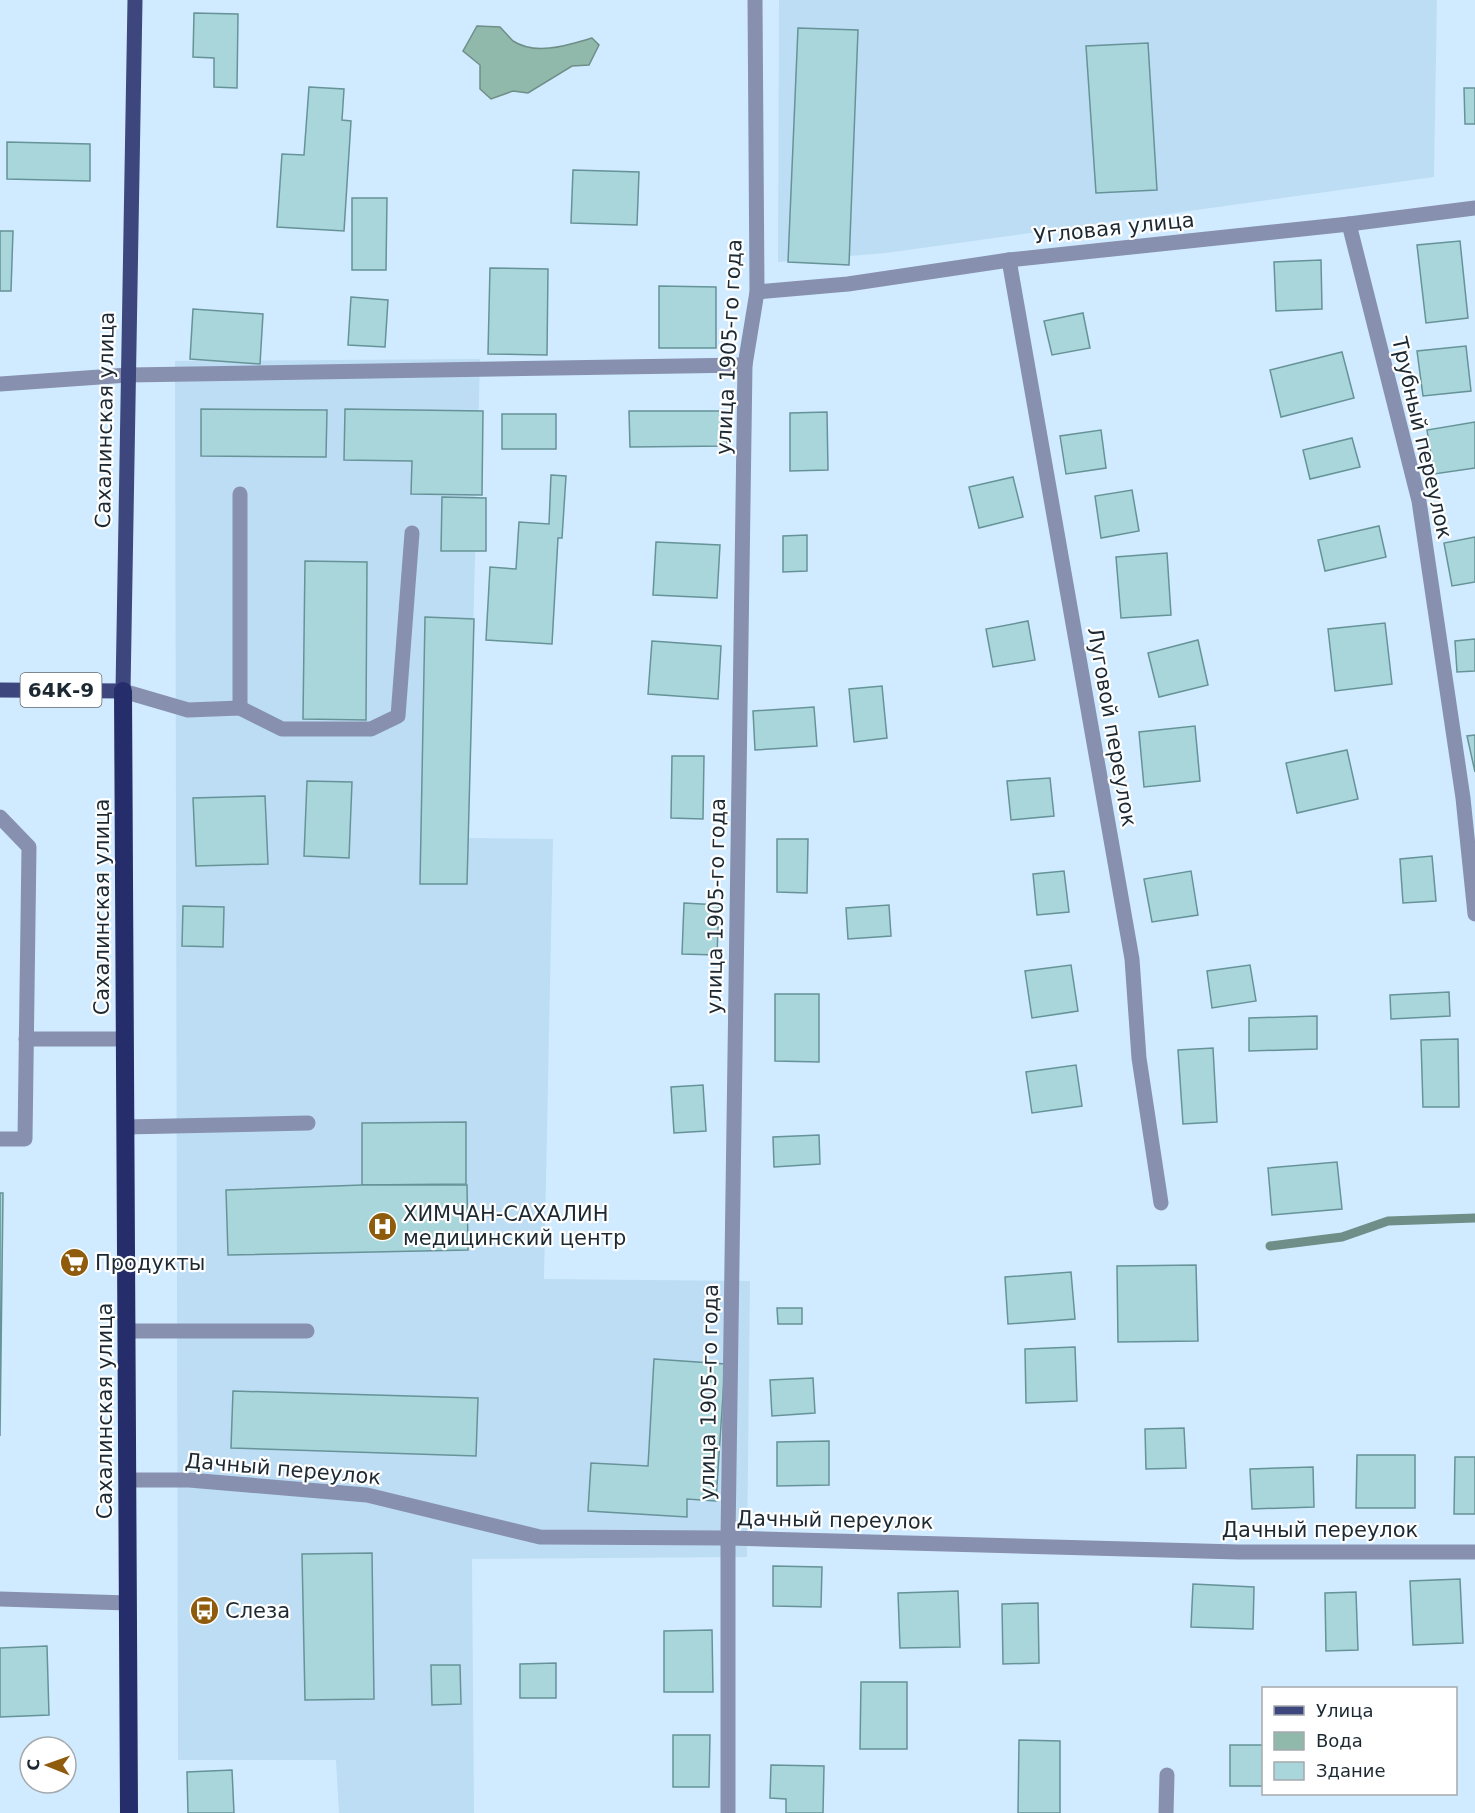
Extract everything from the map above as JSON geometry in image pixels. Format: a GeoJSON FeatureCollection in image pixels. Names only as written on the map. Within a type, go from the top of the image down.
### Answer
{"type":"FeatureCollection","features":[{"type":"Feature","properties":{"kind":"highway","name":"Сахалинская улица"},"geometry":{"type":"LineString","coordinates":[[123,691],[129,1813]]}},
{"type":"Feature","properties":{"kind":"main road","name":"Сахалинская улица"},"geometry":{"type":"LineString","coordinates":[[123,691],[135,0]]}},
{"type":"Feature","properties":{"kind":"main road","name":"64К-9"},"geometry":{"type":"LineString","coordinates":[[0,690],[123,691]]}},
{"type":"Feature","properties":{"kind":"street","name":"улица 1905-го года"},"geometry":{"type":"LineString","coordinates":[[728,1813],[728,1538],[745,365],[758,292],[755,0]]}},
{"type":"Feature","properties":{"kind":"street","name":"Угловая улица"},"geometry":{"type":"LineString","coordinates":[[758,292],[848,284],[1010,260],[1349,224],[1475,208]]}},
{"type":"Feature","properties":{"kind":"street","name":"Трубный переулок"},"geometry":{"type":"LineString","coordinates":[[1349,224],[1419,501],[1463,798],[1475,914]]}},
{"type":"Feature","properties":{"kind":"street","name":"Луговой переулок"},"geometry":{"type":"LineString","coordinates":[[1010,260],[1132,959],[1139,1058],[1161,1203]]}},
{"type":"Feature","properties":{"kind":"street"},"geometry":{"type":"LineString","coordinates":[[0,384],[128,375],[745,365]]}},
{"type":"Feature","properties":{"kind":"street"},"geometry":{"type":"LineString","coordinates":[[240,494],[240,708]]}},
{"type":"Feature","properties":{"kind":"street"},"geometry":{"type":"LineString","coordinates":[[123,691],[188,710],[240,708],[282,729],[372,729],[398,716],[412,533]]}},
{"type":"Feature","properties":{"kind":"street"},"geometry":{"type":"LineString","coordinates":[[0,817],[29,847],[25,1139],[0,1139]]}},
{"type":"Feature","properties":{"kind":"street"},"geometry":{"type":"LineString","coordinates":[[26,1039],[125,1039]]}},
{"type":"Feature","properties":{"kind":"street"},"geometry":{"type":"LineString","coordinates":[[125,1127],[308,1123]]}},
{"type":"Feature","properties":{"kind":"street"},"geometry":{"type":"LineString","coordinates":[[127,1331],[307,1331]]}},
{"type":"Feature","properties":{"kind":"street","name":"Дачный переулок"},"geometry":{"type":"LineString","coordinates":[[127,1480],[189,1480],[367,1495],[540,1537],[728,1538],[1238,1552],[1475,1551]]}},
{"type":"Feature","properties":{"kind":"street"},"geometry":{"type":"LineString","coordinates":[[0,1599],[128,1603]]}},
{"type":"Feature","properties":{"kind":"street"},"geometry":{"type":"LineString","coordinates":[[1166,1813],[1167,1775]]}},
{"type":"Feature","properties":{"kind":"shaded area"},"geometry":{"type":"Polygon","coordinates":[[[779,0],[1437,0],[1434,177],[886,253],[778,262],[779,0]]]}},
{"type":"Feature","properties":{"kind":"shaded area"},"geometry":{"type":"Polygon","coordinates":[[[480,359],[468,838],[553,839],[544,1279],[750,1281],[747,1557],[472,1559],[474,1813],[339,1813],[336,1760],[178,1760],[175,361],[480,359]]]}},
{"type":"Feature","properties":{"kind":"water"},"geometry":{"type":"Polygon","coordinates":[[[477,26],[500,27],[513,41],[532,48],[552,48],[592,38],[599,45],[589,65],[572,66],[528,93],[513,91],[491,99],[480,89],[480,65],[463,51],[477,26]]]}},
{"type":"Feature","properties":{"kind":"building"},"geometry":{"type":"Polygon","coordinates":[[[194,13],[238,14],[237,88],[214,87],[214,58],[193,57],[194,13]]]}},
{"type":"Feature","properties":{"kind":"building"},"geometry":{"type":"Polygon","coordinates":[[[798,28],[858,30],[849,265],[788,262],[798,28]]]}},
{"type":"Feature","properties":{"kind":"building"},"geometry":{"type":"Polygon","coordinates":[[[1148,43],[1157,190],[1096,193],[1086,46],[1148,43]]]}},
{"type":"Feature","properties":{"kind":"building"},"geometry":{"type":"Polygon","coordinates":[[[309,87],[344,89],[342,120],[351,121],[344,231],[277,227],[282,154],[304,155],[309,87]]]}},
{"type":"Feature","properties":{"kind":"building"},"geometry":{"type":"Polygon","coordinates":[[[1464,88],[1475,88],[1475,124],[1465,124],[1464,88]]]}},
{"type":"Feature","properties":{"kind":"building"},"geometry":{"type":"Polygon","coordinates":[[[7,142],[90,144],[90,181],[7,179],[7,142]]]}},
{"type":"Feature","properties":{"kind":"building"},"geometry":{"type":"Polygon","coordinates":[[[573,170],[639,172],[637,225],[571,223],[573,170]]]}},
{"type":"Feature","properties":{"kind":"building"},"geometry":{"type":"Polygon","coordinates":[[[352,198],[387,198],[386,270],[352,270],[352,198]]]}},
{"type":"Feature","properties":{"kind":"building"},"geometry":{"type":"Polygon","coordinates":[[[0,231],[13,231],[11,291],[0,291],[0,231]]]}},
{"type":"Feature","properties":{"kind":"building"},"geometry":{"type":"Polygon","coordinates":[[[1460,241],[1468,318],[1426,323],[1417,245],[1460,241]]]}},
{"type":"Feature","properties":{"kind":"building"},"geometry":{"type":"Polygon","coordinates":[[[1321,260],[1322,309],[1276,311],[1274,262],[1321,260]]]}},
{"type":"Feature","properties":{"kind":"building"},"geometry":{"type":"Polygon","coordinates":[[[490,268],[548,269],[547,355],[488,354],[490,268]]]}},
{"type":"Feature","properties":{"kind":"building"},"geometry":{"type":"Polygon","coordinates":[[[659,286],[716,287],[716,348],[659,348],[659,286]]]}},
{"type":"Feature","properties":{"kind":"building"},"geometry":{"type":"Polygon","coordinates":[[[351,297],[388,300],[385,347],[348,345],[351,297]]]}},
{"type":"Feature","properties":{"kind":"building"},"geometry":{"type":"Polygon","coordinates":[[[193,309],[263,314],[260,364],[190,359],[193,309]]]}},
{"type":"Feature","properties":{"kind":"building"},"geometry":{"type":"Polygon","coordinates":[[[1083,313],[1090,348],[1052,355],[1044,321],[1083,313]]]}},
{"type":"Feature","properties":{"kind":"building"},"geometry":{"type":"Polygon","coordinates":[[[1466,346],[1471,391],[1423,396],[1417,351],[1466,346]]]}},
{"type":"Feature","properties":{"kind":"building"},"geometry":{"type":"Polygon","coordinates":[[[1342,352],[1354,398],[1281,417],[1270,370],[1342,352]]]}},
{"type":"Feature","properties":{"kind":"building"},"geometry":{"type":"Polygon","coordinates":[[[201,409],[327,410],[326,457],[201,456],[201,409]]]}},
{"type":"Feature","properties":{"kind":"building"},"geometry":{"type":"Polygon","coordinates":[[[345,409],[483,411],[482,495],[411,494],[412,461],[344,460],[345,409]]]}},
{"type":"Feature","properties":{"kind":"building"},"geometry":{"type":"Polygon","coordinates":[[[629,411],[726,411],[727,446],[630,447],[629,411]]]}},
{"type":"Feature","properties":{"kind":"building"},"geometry":{"type":"Polygon","coordinates":[[[827,412],[828,470],[790,471],[790,413],[827,412]]]}},
{"type":"Feature","properties":{"kind":"building"},"geometry":{"type":"Polygon","coordinates":[[[502,414],[556,414],[556,449],[502,449],[502,414]]]}},
{"type":"Feature","properties":{"kind":"building"},"geometry":{"type":"Polygon","coordinates":[[[1475,422],[1475,468],[1434,474],[1427,430],[1475,422]]]}},
{"type":"Feature","properties":{"kind":"building"},"geometry":{"type":"Polygon","coordinates":[[[1101,430],[1106,468],[1066,474],[1060,436],[1101,430]]]}},
{"type":"Feature","properties":{"kind":"building"},"geometry":{"type":"Polygon","coordinates":[[[1352,438],[1360,467],[1310,479],[1303,450],[1352,438]]]}},
{"type":"Feature","properties":{"kind":"building"},"geometry":{"type":"Polygon","coordinates":[[[551,475],[566,476],[562,538],[558,538],[552,644],[486,640],[490,567],[516,569],[519,522],[549,524],[551,475]]]}},
{"type":"Feature","properties":{"kind":"building"},"geometry":{"type":"Polygon","coordinates":[[[1013,477],[1023,517],[979,528],[969,487],[1013,477]]]}},
{"type":"Feature","properties":{"kind":"building"},"geometry":{"type":"Polygon","coordinates":[[[1132,490],[1139,531],[1101,538],[1095,496],[1132,490]]]}},
{"type":"Feature","properties":{"kind":"building"},"geometry":{"type":"Polygon","coordinates":[[[442,497],[486,498],[486,551],[441,551],[442,497]]]}},
{"type":"Feature","properties":{"kind":"building"},"geometry":{"type":"Polygon","coordinates":[[[1379,526],[1386,557],[1325,571],[1318,540],[1379,526]]]}},
{"type":"Feature","properties":{"kind":"building"},"geometry":{"type":"Polygon","coordinates":[[[807,535],[807,571],[783,572],[783,536],[807,535]]]}},
{"type":"Feature","properties":{"kind":"building"},"geometry":{"type":"Polygon","coordinates":[[[1475,537],[1475,582],[1452,586],[1444,543],[1475,537]]]}},
{"type":"Feature","properties":{"kind":"building"},"geometry":{"type":"Polygon","coordinates":[[[656,542],[720,545],[717,598],[653,595],[656,542]]]}},
{"type":"Feature","properties":{"kind":"building"},"geometry":{"type":"Polygon","coordinates":[[[1167,553],[1171,615],[1121,618],[1116,557],[1167,553]]]}},
{"type":"Feature","properties":{"kind":"building"},"geometry":{"type":"Polygon","coordinates":[[[305,561],[367,562],[366,720],[303,719],[305,561]]]}},
{"type":"Feature","properties":{"kind":"building"},"geometry":{"type":"Polygon","coordinates":[[[425,617],[474,619],[467,884],[420,884],[425,617]]]}},
{"type":"Feature","properties":{"kind":"building"},"geometry":{"type":"Polygon","coordinates":[[[1028,621],[1035,660],[993,667],[986,629],[1028,621]]]}},
{"type":"Feature","properties":{"kind":"building"},"geometry":{"type":"Polygon","coordinates":[[[1385,623],[1392,684],[1335,691],[1328,629],[1385,623]]]}},
{"type":"Feature","properties":{"kind":"building"},"geometry":{"type":"Polygon","coordinates":[[[1475,639],[1475,671],[1457,672],[1455,641],[1475,639]]]}},
{"type":"Feature","properties":{"kind":"building"},"geometry":{"type":"Polygon","coordinates":[[[1198,640],[1208,685],[1159,697],[1148,653],[1198,640]]]}},
{"type":"Feature","properties":{"kind":"building"},"geometry":{"type":"Polygon","coordinates":[[[652,641],[721,646],[718,699],[648,694],[652,641]]]}},
{"type":"Feature","properties":{"kind":"building"},"geometry":{"type":"Polygon","coordinates":[[[882,686],[887,738],[854,742],[849,689],[882,686]]]}},
{"type":"Feature","properties":{"kind":"building"},"geometry":{"type":"Polygon","coordinates":[[[814,707],[817,746],[755,750],[753,711],[814,707]]]}},
{"type":"Feature","properties":{"kind":"building"},"geometry":{"type":"Polygon","coordinates":[[[1195,726],[1200,781],[1144,787],[1139,732],[1195,726]]]}},
{"type":"Feature","properties":{"kind":"building"},"geometry":{"type":"Polygon","coordinates":[[[1475,735],[1475,772],[1467,736],[1475,735]]]}},
{"type":"Feature","properties":{"kind":"building"},"geometry":{"type":"Polygon","coordinates":[[[1347,750],[1358,799],[1297,813],[1286,763],[1347,750]]]}},
{"type":"Feature","properties":{"kind":"building"},"geometry":{"type":"Polygon","coordinates":[[[672,756],[704,756],[703,819],[671,818],[672,756]]]}},
{"type":"Feature","properties":{"kind":"building"},"geometry":{"type":"Polygon","coordinates":[[[1050,778],[1054,816],[1011,820],[1007,781],[1050,778]]]}},
{"type":"Feature","properties":{"kind":"building"},"geometry":{"type":"Polygon","coordinates":[[[307,781],[352,782],[349,858],[304,856],[307,781]]]}},
{"type":"Feature","properties":{"kind":"building"},"geometry":{"type":"Polygon","coordinates":[[[265,796],[268,864],[196,866],[193,798],[265,796]]]}},
{"type":"Feature","properties":{"kind":"building"},"geometry":{"type":"Polygon","coordinates":[[[777,839],[808,839],[807,893],[777,892],[777,839]]]}},
{"type":"Feature","properties":{"kind":"building"},"geometry":{"type":"Polygon","coordinates":[[[1432,856],[1436,901],[1403,903],[1400,859],[1432,856]]]}},
{"type":"Feature","properties":{"kind":"building"},"geometry":{"type":"Polygon","coordinates":[[[1064,871],[1069,912],[1037,915],[1033,874],[1064,871]]]}},
{"type":"Feature","properties":{"kind":"building"},"geometry":{"type":"Polygon","coordinates":[[[1191,871],[1198,915],[1152,922],[1144,879],[1191,871]]]}},
{"type":"Feature","properties":{"kind":"building"},"geometry":{"type":"Polygon","coordinates":[[[684,903],[719,905],[717,955],[682,954],[684,903]]]}},
{"type":"Feature","properties":{"kind":"building"},"geometry":{"type":"Polygon","coordinates":[[[889,905],[891,936],[848,939],[846,908],[889,905]]]}},
{"type":"Feature","properties":{"kind":"building"},"geometry":{"type":"Polygon","coordinates":[[[183,906],[224,907],[223,947],[182,946],[183,906]]]}},
{"type":"Feature","properties":{"kind":"building"},"geometry":{"type":"Polygon","coordinates":[[[1071,965],[1078,1011],[1032,1018],[1025,971],[1071,965]]]}},
{"type":"Feature","properties":{"kind":"building"},"geometry":{"type":"Polygon","coordinates":[[[1250,965],[1256,1001],[1212,1008],[1207,971],[1250,965]]]}},
{"type":"Feature","properties":{"kind":"building"},"geometry":{"type":"Polygon","coordinates":[[[1449,992],[1450,1016],[1391,1019],[1390,995],[1449,992]]]}},
{"type":"Feature","properties":{"kind":"building"},"geometry":{"type":"Polygon","coordinates":[[[775,994],[819,994],[819,1062],[775,1061],[775,994]]]}},
{"type":"Feature","properties":{"kind":"building"},"geometry":{"type":"Polygon","coordinates":[[[1317,1016],[1317,1049],[1249,1051],[1249,1018],[1317,1016]]]}},
{"type":"Feature","properties":{"kind":"building"},"geometry":{"type":"Polygon","coordinates":[[[1458,1039],[1459,1107],[1423,1107],[1421,1040],[1458,1039]]]}},
{"type":"Feature","properties":{"kind":"building"},"geometry":{"type":"Polygon","coordinates":[[[1213,1048],[1217,1122],[1183,1124],[1178,1050],[1213,1048]]]}},
{"type":"Feature","properties":{"kind":"building"},"geometry":{"type":"Polygon","coordinates":[[[1076,1065],[1082,1106],[1032,1113],[1026,1072],[1076,1065]]]}},
{"type":"Feature","properties":{"kind":"building"},"geometry":{"type":"Polygon","coordinates":[[[703,1085],[706,1131],[674,1133],[671,1087],[703,1085]]]}},
{"type":"Feature","properties":{"kind":"building"},"geometry":{"type":"Polygon","coordinates":[[[466,1122],[466,1184],[362,1185],[362,1123],[466,1122]]]}},
{"type":"Feature","properties":{"kind":"building"},"geometry":{"type":"Polygon","coordinates":[[[819,1135],[820,1164],[774,1167],[773,1137],[819,1135]]]}},
{"type":"Feature","properties":{"kind":"building"},"geometry":{"type":"Polygon","coordinates":[[[1337,1162],[1342,1209],[1272,1215],[1268,1168],[1337,1162]]]}},
{"type":"Feature","properties":{"kind":"building"},"geometry":{"type":"Polygon","coordinates":[[[362,1185],[467,1185],[468,1250],[228,1255],[226,1190],[362,1185]]]}},
{"type":"Feature","properties":{"kind":"building"},"geometry":{"type":"Polygon","coordinates":[[[0,1193],[3,1193],[0,1436],[0,1193]]]}},
{"type":"Feature","properties":{"kind":"building"},"geometry":{"type":"Polygon","coordinates":[[[1196,1265],[1198,1341],[1118,1342],[1117,1266],[1196,1265]]]}},
{"type":"Feature","properties":{"kind":"building"},"geometry":{"type":"Polygon","coordinates":[[[1071,1272],[1075,1319],[1008,1324],[1005,1277],[1071,1272]]]}},
{"type":"Feature","properties":{"kind":"building"},"geometry":{"type":"Polygon","coordinates":[[[777,1308],[802,1308],[802,1324],[778,1324],[777,1308]]]}},
{"type":"Feature","properties":{"kind":"building"},"geometry":{"type":"Polygon","coordinates":[[[1075,1347],[1077,1401],[1026,1403],[1025,1349],[1075,1347]]]}},
{"type":"Feature","properties":{"kind":"building"},"geometry":{"type":"Polygon","coordinates":[[[654,1359],[725,1364],[716,1501],[687,1499],[687,1517],[588,1511],[591,1463],[648,1466],[654,1359]]]}},
{"type":"Feature","properties":{"kind":"building"},"geometry":{"type":"Polygon","coordinates":[[[813,1378],[815,1413],[772,1416],[770,1380],[813,1378]]]}},
{"type":"Feature","properties":{"kind":"building"},"geometry":{"type":"Polygon","coordinates":[[[233,1391],[478,1398],[476,1456],[231,1448],[233,1391]]]}},
{"type":"Feature","properties":{"kind":"building"},"geometry":{"type":"Polygon","coordinates":[[[1184,1428],[1186,1468],[1146,1469],[1145,1429],[1184,1428]]]}},
{"type":"Feature","properties":{"kind":"building"},"geometry":{"type":"Polygon","coordinates":[[[829,1441],[829,1485],[777,1486],[777,1442],[829,1441]]]}},
{"type":"Feature","properties":{"kind":"building"},"geometry":{"type":"Polygon","coordinates":[[[1357,1455],[1415,1455],[1415,1508],[1356,1508],[1357,1455]]]}},
{"type":"Feature","properties":{"kind":"building"},"geometry":{"type":"Polygon","coordinates":[[[1455,1457],[1475,1457],[1475,1514],[1454,1514],[1455,1457]]]}},
{"type":"Feature","properties":{"kind":"building"},"geometry":{"type":"Polygon","coordinates":[[[1313,1467],[1314,1507],[1252,1509],[1250,1469],[1313,1467]]]}},
{"type":"Feature","properties":{"kind":"building"},"geometry":{"type":"Polygon","coordinates":[[[372,1553],[374,1699],[305,1700],[302,1554],[372,1553]]]}},
{"type":"Feature","properties":{"kind":"building"},"geometry":{"type":"Polygon","coordinates":[[[773,1566],[822,1567],[821,1607],[773,1606],[773,1566]]]}},
{"type":"Feature","properties":{"kind":"building"},"geometry":{"type":"Polygon","coordinates":[[[1460,1579],[1463,1643],[1413,1645],[1410,1581],[1460,1579]]]}},
{"type":"Feature","properties":{"kind":"building"},"geometry":{"type":"Polygon","coordinates":[[[1193,1584],[1254,1587],[1253,1629],[1191,1627],[1193,1584]]]}},
{"type":"Feature","properties":{"kind":"building"},"geometry":{"type":"Polygon","coordinates":[[[958,1591],[960,1647],[900,1648],[898,1593],[958,1591]]]}},
{"type":"Feature","properties":{"kind":"building"},"geometry":{"type":"Polygon","coordinates":[[[1356,1592],[1358,1650],[1326,1651],[1325,1593],[1356,1592]]]}},
{"type":"Feature","properties":{"kind":"building"},"geometry":{"type":"Polygon","coordinates":[[[1038,1603],[1039,1663],[1003,1664],[1002,1604],[1038,1603]]]}},
{"type":"Feature","properties":{"kind":"building"},"geometry":{"type":"Polygon","coordinates":[[[712,1630],[713,1692],[664,1692],[664,1631],[712,1630]]]}},
{"type":"Feature","properties":{"kind":"building"},"geometry":{"type":"Polygon","coordinates":[[[47,1646],[49,1715],[0,1717],[0,1648],[47,1646]]]}},
{"type":"Feature","properties":{"kind":"building"},"geometry":{"type":"Polygon","coordinates":[[[556,1663],[556,1698],[520,1698],[520,1664],[556,1663]]]}},
{"type":"Feature","properties":{"kind":"building"},"geometry":{"type":"Polygon","coordinates":[[[431,1665],[460,1665],[461,1704],[432,1705],[431,1665]]]}},
{"type":"Feature","properties":{"kind":"building"},"geometry":{"type":"Polygon","coordinates":[[[861,1682],[907,1682],[907,1749],[860,1749],[861,1682]]]}},
{"type":"Feature","properties":{"kind":"building"},"geometry":{"type":"Polygon","coordinates":[[[673,1735],[710,1735],[709,1787],[673,1787],[673,1735]]]}},
{"type":"Feature","properties":{"kind":"building"},"geometry":{"type":"Polygon","coordinates":[[[1019,1740],[1060,1741],[1060,1813],[1018,1813],[1019,1740]]]}},
{"type":"Feature","properties":{"kind":"building"},"geometry":{"type":"Polygon","coordinates":[[[1230,1745],[1262,1745],[1262,1786],[1230,1786],[1230,1745]]]}},
{"type":"Feature","properties":{"kind":"building"},"geometry":{"type":"Polygon","coordinates":[[[771,1765],[824,1766],[823,1813],[786,1813],[786,1799],[770,1798],[771,1765]]]}},
{"type":"Feature","properties":{"kind":"building"},"geometry":{"type":"Polygon","coordinates":[[[232,1770],[234,1813],[188,1813],[187,1772],[232,1770]]]}},
{"type":"Feature","properties":{"kind":"waterway"},"geometry":{"type":"LineString","coordinates":[[1270,1246],[1342,1237],[1388,1221],[1475,1218]]}},
{"type":"Feature","properties":{"kind":"place","name":"ХИМЧАН-САХАЛИН медицинский центр"},"geometry":{"type":"Point","coordinates":[382,1226]}},
{"type":"Feature","properties":{"kind":"place","name":"Продукты"},"geometry":{"type":"Point","coordinates":[74,1263]}},
{"type":"Feature","properties":{"kind":"place","name":"Слеза"},"geometry":{"type":"Point","coordinates":[204,1611]}}]}
